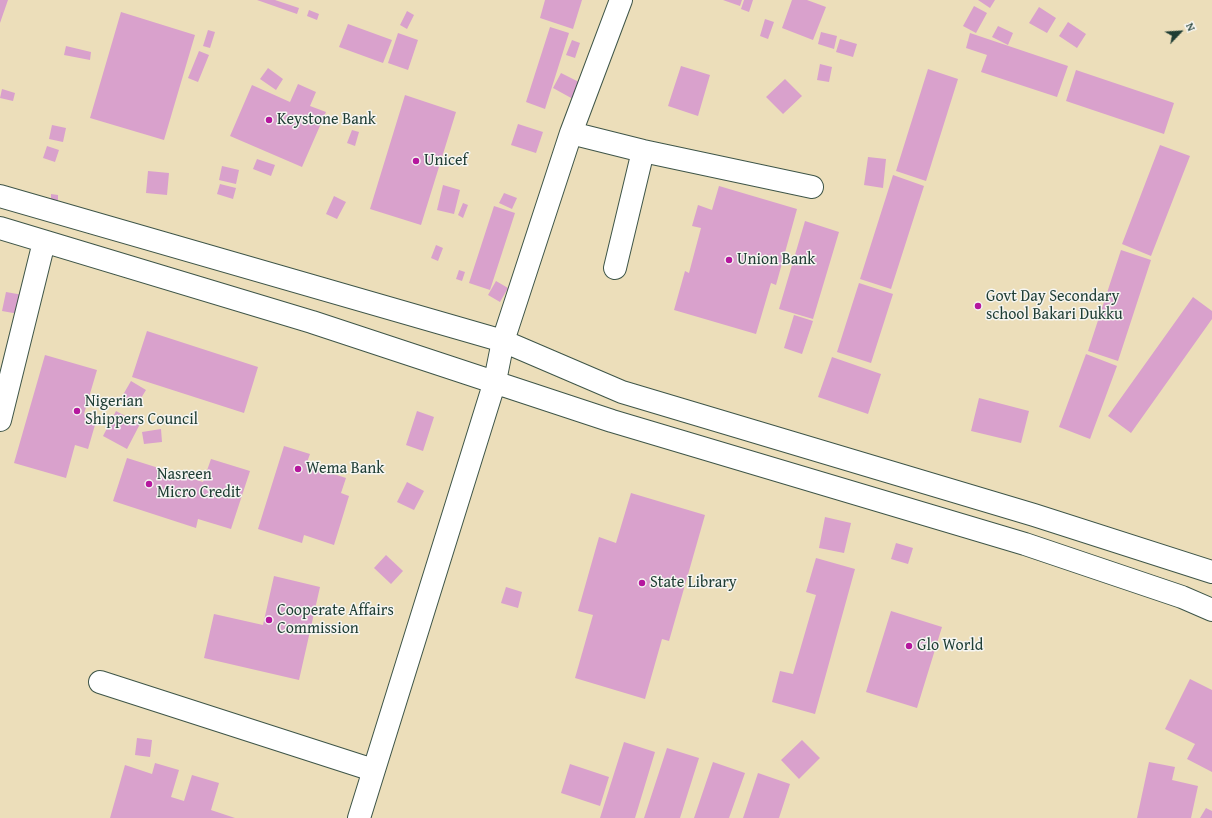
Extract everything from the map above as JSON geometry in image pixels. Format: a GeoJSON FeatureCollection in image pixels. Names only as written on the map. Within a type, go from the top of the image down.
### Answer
{"type":"FeatureCollection","features":[{"type":"Feature","properties":{"kind":"street"},"geometry":{"type":"LineString","coordinates":[[359,818],[495,381],[503,341],[571,133],[620,0]]}},
{"type":"Feature","properties":{"kind":"street"},"geometry":{"type":"LineString","coordinates":[[571,133],[643,151],[812,187]]}},
{"type":"Feature","properties":{"kind":"street"},"geometry":{"type":"LineString","coordinates":[[615,268],[643,151]]}},
{"type":"Feature","properties":{"kind":"street"},"geometry":{"type":"LineString","coordinates":[[0,196],[503,341],[622,392],[1034,515],[1212,572]]}},
{"type":"Feature","properties":{"kind":"street"},"geometry":{"type":"LineString","coordinates":[[0,228],[312,322],[495,381],[612,421],[1025,544],[1182,597],[1212,610]]}},
{"type":"Feature","properties":{"kind":"street"},"geometry":{"type":"LineString","coordinates":[[0,420],[44,242]]}},
{"type":"Feature","properties":{"kind":"street"},"geometry":{"type":"LineString","coordinates":[[100,682],[373,770]]}},
{"type":"Feature","properties":{"kind":"building"},"geometry":{"type":"Polygon","coordinates":[[[0,0],[8,0],[0,23],[0,0]]]}},
{"type":"Feature","properties":{"kind":"building"},"geometry":{"type":"Polygon","coordinates":[[[257,0],[275,0],[299,8],[297,14],[257,0]]]}},
{"type":"Feature","properties":{"kind":"building"},"geometry":{"type":"Polygon","coordinates":[[[545,0],[582,0],[573,29],[540,18],[545,0]]]}},
{"type":"Feature","properties":{"kind":"building"},"geometry":{"type":"Polygon","coordinates":[[[723,0],[742,0],[740,6],[723,0]]]}},
{"type":"Feature","properties":{"kind":"building"},"geometry":{"type":"Polygon","coordinates":[[[744,0],[753,0],[749,12],[741,9],[744,0]]]}},
{"type":"Feature","properties":{"kind":"building"},"geometry":{"type":"Polygon","coordinates":[[[792,0],[807,0],[826,7],[813,40],[782,28],[792,0]]]}},
{"type":"Feature","properties":{"kind":"building"},"geometry":{"type":"Polygon","coordinates":[[[978,0],[995,0],[990,8],[978,0]]]}},
{"type":"Feature","properties":{"kind":"building"},"geometry":{"type":"Polygon","coordinates":[[[974,6],[987,13],[976,33],[963,26],[974,6]]]}},
{"type":"Feature","properties":{"kind":"building"},"geometry":{"type":"Polygon","coordinates":[[[1039,7],[1056,18],[1047,33],[1029,23],[1039,7]]]}},
{"type":"Feature","properties":{"kind":"building"},"geometry":{"type":"Polygon","coordinates":[[[309,10],[319,14],[317,20],[307,16],[309,10]]]}},
{"type":"Feature","properties":{"kind":"building"},"geometry":{"type":"Polygon","coordinates":[[[407,11],[414,15],[407,29],[400,25],[407,11]]]}},
{"type":"Feature","properties":{"kind":"building"},"geometry":{"type":"Polygon","coordinates":[[[121,12],[195,35],[164,140],[90,118],[121,12]]]}},
{"type":"Feature","properties":{"kind":"building"},"geometry":{"type":"Polygon","coordinates":[[[765,19],[774,22],[768,39],[760,36],[765,19]]]}},
{"type":"Feature","properties":{"kind":"building"},"geometry":{"type":"Polygon","coordinates":[[[1068,22],[1086,34],[1077,48],[1059,36],[1068,22]]]}},
{"type":"Feature","properties":{"kind":"building"},"geometry":{"type":"Polygon","coordinates":[[[348,24],[392,40],[383,63],[339,47],[348,24]]]}},
{"type":"Feature","properties":{"kind":"building"},"geometry":{"type":"Polygon","coordinates":[[[998,26],[1013,33],[1008,45],[992,37],[998,26]]]}},
{"type":"Feature","properties":{"kind":"building"},"geometry":{"type":"Polygon","coordinates":[[[550,27],[569,33],[545,109],[526,102],[550,27]]]}},
{"type":"Feature","properties":{"kind":"building"},"geometry":{"type":"Polygon","coordinates":[[[208,30],[215,32],[210,48],[203,46],[208,30]]]}},
{"type":"Feature","properties":{"kind":"building"},"geometry":{"type":"Polygon","coordinates":[[[821,32],[837,36],[834,49],[818,44],[821,32]]]}},
{"type":"Feature","properties":{"kind":"building"},"geometry":{"type":"Polygon","coordinates":[[[398,33],[418,40],[408,70],[388,63],[398,33]]]}},
{"type":"Feature","properties":{"kind":"building"},"geometry":{"type":"Polygon","coordinates":[[[970,33],[1068,66],[1057,97],[981,72],[987,55],[966,48],[970,33]]]}},
{"type":"Feature","properties":{"kind":"building"},"geometry":{"type":"Polygon","coordinates":[[[840,39],[857,44],[853,57],[836,52],[840,39]]]}},
{"type":"Feature","properties":{"kind":"building"},"geometry":{"type":"Polygon","coordinates":[[[572,40],[580,43],[575,58],[566,55],[572,40]]]}},
{"type":"Feature","properties":{"kind":"building"},"geometry":{"type":"Polygon","coordinates":[[[66,46],[91,52],[90,60],[64,55],[66,46]]]}},
{"type":"Feature","properties":{"kind":"building"},"geometry":{"type":"Polygon","coordinates":[[[199,51],[209,55],[198,82],[188,78],[199,51]]]}},
{"type":"Feature","properties":{"kind":"building"},"geometry":{"type":"Polygon","coordinates":[[[820,64],[832,67],[829,82],[817,80],[820,64]]]}},
{"type":"Feature","properties":{"kind":"building"},"geometry":{"type":"Polygon","coordinates":[[[681,66],[710,75],[698,116],[668,106],[681,66]]]}},
{"type":"Feature","properties":{"kind":"building"},"geometry":{"type":"Polygon","coordinates":[[[268,68],[283,79],[276,90],[260,79],[268,68]]]}},
{"type":"Feature","properties":{"kind":"building"},"geometry":{"type":"Polygon","coordinates":[[[928,69],[958,79],[926,181],[896,171],[928,69]]]}},
{"type":"Feature","properties":{"kind":"building"},"geometry":{"type":"Polygon","coordinates":[[[1076,70],[1174,103],[1164,134],[1066,101],[1076,70]]]}},
{"type":"Feature","properties":{"kind":"building"},"geometry":{"type":"Polygon","coordinates":[[[561,73],[581,83],[573,99],[553,88],[561,73]]]}},
{"type":"Feature","properties":{"kind":"building"},"geometry":{"type":"Polygon","coordinates":[[[785,79],[802,96],[783,114],[766,97],[785,79]]]}},
{"type":"Feature","properties":{"kind":"building"},"geometry":{"type":"Polygon","coordinates":[[[298,84],[316,92],[310,106],[326,112],[302,167],[230,136],[252,85],[290,102],[298,84]]]}},
{"type":"Feature","properties":{"kind":"building"},"geometry":{"type":"Polygon","coordinates":[[[2,89],[15,93],[13,101],[0,98],[2,89]]]}},
{"type":"Feature","properties":{"kind":"building"},"geometry":{"type":"Polygon","coordinates":[[[405,95],[456,112],[421,225],[370,209],[405,95]]]}},
{"type":"Feature","properties":{"kind":"building"},"geometry":{"type":"Polygon","coordinates":[[[518,124],[543,132],[536,153],[511,145],[518,124]]]}},
{"type":"Feature","properties":{"kind":"building"},"geometry":{"type":"Polygon","coordinates":[[[52,125],[66,128],[63,142],[49,139],[52,125]]]}},
{"type":"Feature","properties":{"kind":"building"},"geometry":{"type":"Polygon","coordinates":[[[352,130],[359,132],[355,146],[347,143],[352,130]]]}},
{"type":"Feature","properties":{"kind":"building"},"geometry":{"type":"Polygon","coordinates":[[[1160,145],[1190,156],[1151,256],[1122,244],[1160,145]]]}},
{"type":"Feature","properties":{"kind":"building"},"geometry":{"type":"Polygon","coordinates":[[[47,146],[59,150],[55,162],[43,158],[47,146]]]}},
{"type":"Feature","properties":{"kind":"building"},"geometry":{"type":"Polygon","coordinates":[[[868,157],[886,159],[883,188],[864,185],[868,157]]]}},
{"type":"Feature","properties":{"kind":"building"},"geometry":{"type":"Polygon","coordinates":[[[257,159],[275,165],[271,176],[253,169],[257,159]]]}},
{"type":"Feature","properties":{"kind":"building"},"geometry":{"type":"Polygon","coordinates":[[[222,166],[239,170],[236,184],[219,180],[222,166]]]}},
{"type":"Feature","properties":{"kind":"building"},"geometry":{"type":"Polygon","coordinates":[[[148,171],[169,173],[167,195],[146,193],[148,171]]]}},
{"type":"Feature","properties":{"kind":"building"},"geometry":{"type":"Polygon","coordinates":[[[893,175],[924,186],[891,289],[860,279],[893,175]]]}},
{"type":"Feature","properties":{"kind":"building"},"geometry":{"type":"Polygon","coordinates":[[[220,184],[236,188],[233,199],[217,194],[220,184]]]}},
{"type":"Feature","properties":{"kind":"building"},"geometry":{"type":"Polygon","coordinates":[[[443,185],[460,190],[454,214],[437,210],[443,185]]]}},
{"type":"Feature","properties":{"kind":"building"},"geometry":{"type":"Polygon","coordinates":[[[719,186],[797,209],[776,285],[771,283],[756,334],[674,310],[685,271],[689,273],[701,228],[692,226],[698,205],[712,210],[719,186]]]}},
{"type":"Feature","properties":{"kind":"building"},"geometry":{"type":"Polygon","coordinates":[[[504,193],[517,198],[512,209],[499,203],[504,193]]]}},
{"type":"Feature","properties":{"kind":"building"},"geometry":{"type":"Polygon","coordinates":[[[51,194],[58,195],[58,210],[51,209],[51,194]]]}},
{"type":"Feature","properties":{"kind":"building"},"geometry":{"type":"Polygon","coordinates":[[[334,196],[346,202],[337,219],[326,214],[334,196]]]}},
{"type":"Feature","properties":{"kind":"building"},"geometry":{"type":"Polygon","coordinates":[[[463,203],[468,205],[463,218],[458,215],[463,203]]]}},
{"type":"Feature","properties":{"kind":"building"},"geometry":{"type":"Polygon","coordinates":[[[494,206],[515,213],[490,290],[469,283],[494,206]]]}},
{"type":"Feature","properties":{"kind":"building"},"geometry":{"type":"Polygon","coordinates":[[[805,221],[839,232],[813,319],[779,309],[805,221]]]}},
{"type":"Feature","properties":{"kind":"building"},"geometry":{"type":"Polygon","coordinates":[[[436,245],[443,248],[438,261],[431,258],[436,245]]]}},
{"type":"Feature","properties":{"kind":"building"},"geometry":{"type":"Polygon","coordinates":[[[1121,250],[1151,260],[1118,361],[1088,351],[1121,250]]]}},
{"type":"Feature","properties":{"kind":"building"},"geometry":{"type":"Polygon","coordinates":[[[459,270],[465,272],[462,281],[456,279],[459,270]]]}},
{"type":"Feature","properties":{"kind":"building"},"geometry":{"type":"Polygon","coordinates":[[[496,281],[508,288],[500,302],[488,295],[496,281]]]}},
{"type":"Feature","properties":{"kind":"building"},"geometry":{"type":"Polygon","coordinates":[[[859,283],[893,294],[871,363],[837,352],[859,283]]]}},
{"type":"Feature","properties":{"kind":"building"},"geometry":{"type":"Polygon","coordinates":[[[6,292],[23,295],[19,314],[2,311],[6,292]]]}},
{"type":"Feature","properties":{"kind":"building"},"geometry":{"type":"Polygon","coordinates":[[[1193,297],[1212,311],[1212,319],[1131,433],[1108,416],[1193,297]]]}},
{"type":"Feature","properties":{"kind":"building"},"geometry":{"type":"Polygon","coordinates":[[[794,315],[813,321],[802,354],[784,348],[794,315]]]}},
{"type":"Feature","properties":{"kind":"building"},"geometry":{"type":"Polygon","coordinates":[[[147,331],[258,367],[244,413],[132,377],[147,331]]]}},
{"type":"Feature","properties":{"kind":"building"},"geometry":{"type":"Polygon","coordinates":[[[1086,354],[1117,366],[1090,439],[1059,427],[1086,354]]]}},
{"type":"Feature","properties":{"kind":"building"},"geometry":{"type":"Polygon","coordinates":[[[45,355],[97,370],[84,414],[97,418],[88,449],[75,445],[66,478],[14,463],[45,355]]]}},
{"type":"Feature","properties":{"kind":"building"},"geometry":{"type":"Polygon","coordinates":[[[832,357],[881,374],[868,414],[818,397],[832,357]]]}},
{"type":"Feature","properties":{"kind":"building"},"geometry":{"type":"Polygon","coordinates":[[[131,381],[146,390],[135,408],[120,400],[131,381]]]}},
{"type":"Feature","properties":{"kind":"building"},"geometry":{"type":"Polygon","coordinates":[[[979,398],[1029,411],[1021,443],[971,431],[979,398]]]}},
{"type":"Feature","properties":{"kind":"building"},"geometry":{"type":"Polygon","coordinates":[[[116,411],[140,424],[127,449],[103,436],[116,411]]]}},
{"type":"Feature","properties":{"kind":"building"},"geometry":{"type":"Polygon","coordinates":[[[417,411],[434,417],[423,451],[406,445],[417,411]]]}},
{"type":"Feature","properties":{"kind":"building"},"geometry":{"type":"Polygon","coordinates":[[[161,429],[162,442],[144,444],[142,432],[161,429]]]}},
{"type":"Feature","properties":{"kind":"building"},"geometry":{"type":"Polygon","coordinates":[[[284,446],[310,454],[306,465],[346,478],[341,493],[349,496],[334,545],[304,535],[302,543],[258,529],[284,446]]]}},
{"type":"Feature","properties":{"kind":"building"},"geometry":{"type":"Polygon","coordinates":[[[127,458],[203,482],[211,459],[250,471],[231,529],[198,519],[196,528],[113,501],[127,458]]]}},
{"type":"Feature","properties":{"kind":"building"},"geometry":{"type":"Polygon","coordinates":[[[407,482],[424,491],[414,510],[397,502],[407,482]]]}},
{"type":"Feature","properties":{"kind":"building"},"geometry":{"type":"Polygon","coordinates":[[[631,493],[705,515],[669,641],[662,639],[645,699],[575,678],[593,615],[578,611],[599,537],[616,543],[631,493]]]}},
{"type":"Feature","properties":{"kind":"building"},"geometry":{"type":"Polygon","coordinates":[[[825,517],[851,523],[844,553],[819,548],[825,517]]]}},
{"type":"Feature","properties":{"kind":"building"},"geometry":{"type":"Polygon","coordinates":[[[896,543],[913,548],[908,564],[891,559],[896,543]]]}},
{"type":"Feature","properties":{"kind":"building"},"geometry":{"type":"Polygon","coordinates":[[[386,555],[403,571],[391,584],[374,568],[386,555]]]}},
{"type":"Feature","properties":{"kind":"building"},"geometry":{"type":"Polygon","coordinates":[[[816,558],[855,569],[815,714],[772,702],[780,671],[793,674],[816,595],[806,592],[816,558]]]}},
{"type":"Feature","properties":{"kind":"building"},"geometry":{"type":"Polygon","coordinates":[[[274,576],[320,587],[299,680],[204,658],[214,614],[263,625],[274,576]]]}},
{"type":"Feature","properties":{"kind":"building"},"geometry":{"type":"Polygon","coordinates":[[[506,587],[522,592],[518,608],[501,603],[506,587]]]}},
{"type":"Feature","properties":{"kind":"building"},"geometry":{"type":"Polygon","coordinates":[[[891,611],[942,627],[917,708],[866,692],[891,611]]]}},
{"type":"Feature","properties":{"kind":"building"},"geometry":{"type":"Polygon","coordinates":[[[1190,679],[1212,690],[1212,772],[1187,759],[1195,744],[1165,729],[1190,679]]]}},
{"type":"Feature","properties":{"kind":"building"},"geometry":{"type":"Polygon","coordinates":[[[137,738],[152,740],[150,757],[135,755],[137,738]]]}},
{"type":"Feature","properties":{"kind":"building"},"geometry":{"type":"Polygon","coordinates":[[[802,740],[820,758],[799,779],[781,760],[802,740]]]}},
{"type":"Feature","properties":{"kind":"building"},"geometry":{"type":"Polygon","coordinates":[[[624,742],[655,752],[635,818],[600,818],[624,742]]]}},
{"type":"Feature","properties":{"kind":"building"},"geometry":{"type":"Polygon","coordinates":[[[667,748],[699,758],[680,818],[644,818],[667,748]]]}},
{"type":"Feature","properties":{"kind":"building"},"geometry":{"type":"Polygon","coordinates":[[[713,762],[745,773],[729,818],[694,818],[713,762]]]}},
{"type":"Feature","properties":{"kind":"building"},"geometry":{"type":"Polygon","coordinates":[[[1149,762],[1175,767],[1172,780],[1198,786],[1191,818],[1137,818],[1149,762]]]}},
{"type":"Feature","properties":{"kind":"building"},"geometry":{"type":"Polygon","coordinates":[[[155,763],[179,770],[171,797],[184,801],[192,775],[219,783],[211,810],[235,818],[110,818],[125,765],[152,774],[155,763]]]}},
{"type":"Feature","properties":{"kind":"building"},"geometry":{"type":"Polygon","coordinates":[[[570,764],[609,777],[600,806],[561,793],[570,764]]]}},
{"type":"Feature","properties":{"kind":"building"},"geometry":{"type":"Polygon","coordinates":[[[758,773],[790,784],[779,818],[743,818],[758,773]]]}},
{"type":"Feature","properties":{"kind":"building"},"geometry":{"type":"Polygon","coordinates":[[[1206,808],[1212,811],[1212,818],[1200,818],[1206,808]]]}},
{"type":"Feature","properties":{"kind":"place","name":"Keystone Bank"},"geometry":{"type":"Point","coordinates":[269,120]}},
{"type":"Feature","properties":{"kind":"place","name":"Unicef"},"geometry":{"type":"Point","coordinates":[416,161]}},
{"type":"Feature","properties":{"kind":"place","name":"Union Bank"},"geometry":{"type":"Point","coordinates":[729,260]}},
{"type":"Feature","properties":{"kind":"place","name":"Govt Day Secondary school Bakari Dukku"},"geometry":{"type":"Point","coordinates":[978,306]}},
{"type":"Feature","properties":{"kind":"place","name":"Nigerian Shippers Council"},"geometry":{"type":"Point","coordinates":[77,411]}},
{"type":"Feature","properties":{"kind":"place","name":"Wema Bank"},"geometry":{"type":"Point","coordinates":[298,469]}},
{"type":"Feature","properties":{"kind":"place","name":"Nasreen Micro Credit"},"geometry":{"type":"Point","coordinates":[149,484]}},
{"type":"Feature","properties":{"kind":"place","name":"State Library"},"geometry":{"type":"Point","coordinates":[642,583]}},
{"type":"Feature","properties":{"kind":"place","name":"Cooperate Affairs Commission"},"geometry":{"type":"Point","coordinates":[269,620]}},
{"type":"Feature","properties":{"kind":"place","name":"Glo World"},"geometry":{"type":"Point","coordinates":[909,646]}}]}
